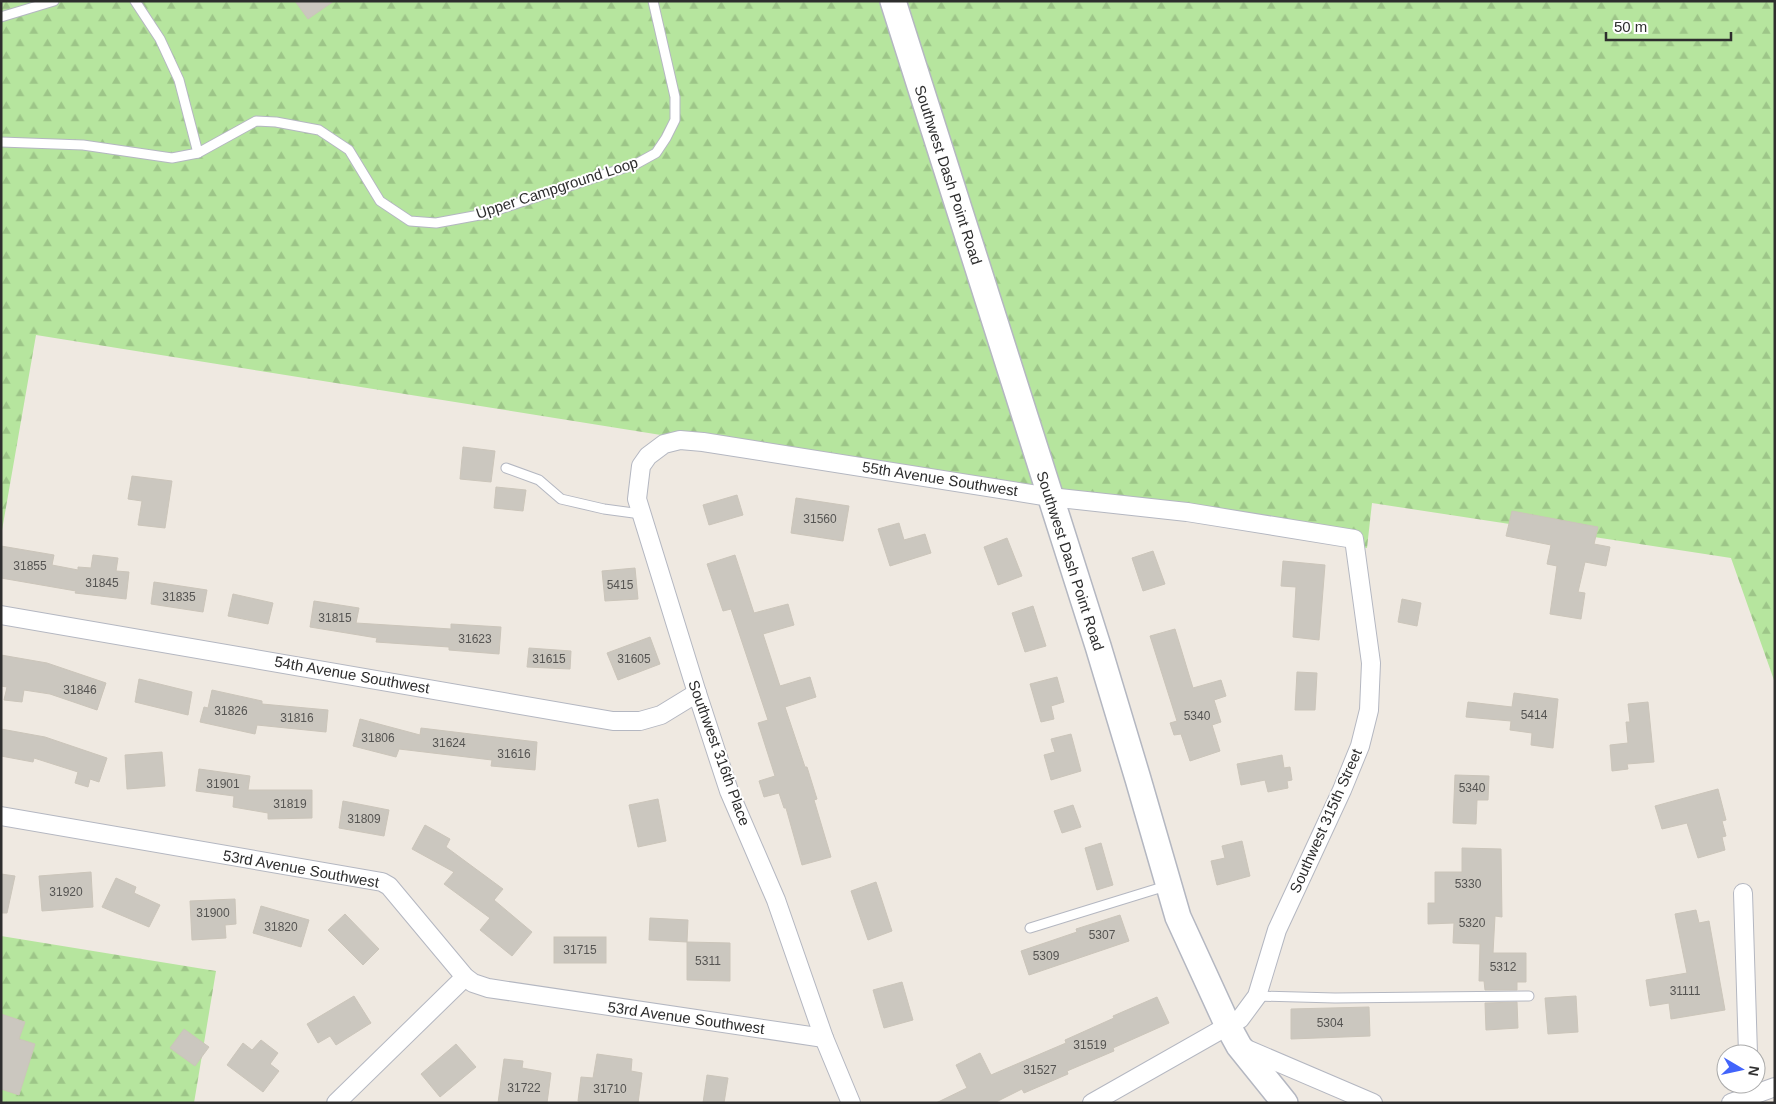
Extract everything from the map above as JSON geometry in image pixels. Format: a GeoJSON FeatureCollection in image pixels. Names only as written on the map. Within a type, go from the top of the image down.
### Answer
{"type":"FeatureCollection","features":[{"type":"Feature","properties":{"kind":"main road","name":"Southwest Dash Point Road"},"geometry":{"type":"LineString","coordinates":[[893,1],[1136,770],[1178,917],[1234,1036],[1285,1103]]}},
{"type":"Feature","properties":{"kind":"street","name":"55th Avenue Southwest"},"geometry":{"type":"LineString","coordinates":[[648,456],[664,444],[680,440],[702,442],[1050,497],[1187,512],[1354,539]]}},
{"type":"Feature","properties":{"kind":"street","name":"Southwest 316th Place"},"geometry":{"type":"LineString","coordinates":[[648,456],[641,466],[636,500],[729,791],[776,900],[824,1038],[851,1103]]}},
{"type":"Feature","properties":{"kind":"street","name":"Southwest 315th Street"},"geometry":{"type":"LineString","coordinates":[[1234,1036],[1240,1019],[1257,996],[1277,930],[1342,790],[1360,746],[1368,710],[1371,664],[1354,539]]}},
{"type":"Feature","properties":{"kind":"street","name":"54th Avenue Southwest"},"geometry":{"type":"LineString","coordinates":[[1,615],[613,720],[640,721],[661,715],[697,693]]}},
{"type":"Feature","properties":{"kind":"street","name":"53rd Avenue Southwest"},"geometry":{"type":"LineString","coordinates":[[1,816],[382,882],[389,886],[465,977],[472,983],[488,988],[824,1038]]}},
{"type":"Feature","properties":{"kind":"street"},"geometry":{"type":"LineString","coordinates":[[1743,893],[1748,1044]]}},
{"type":"Feature","properties":{"kind":"street"},"geometry":{"type":"LineString","coordinates":[[336,1103],[465,977]]}},
{"type":"Feature","properties":{"kind":"street"},"geometry":{"type":"LineString","coordinates":[[1092,1103],[1234,1036],[1373,1103]]}},
{"type":"Feature","properties":{"kind":"street"},"geometry":{"type":"LineString","coordinates":[[1731,1103],[1743,1094]]}},
{"type":"Feature","properties":{"kind":"lane"},"geometry":{"type":"LineString","coordinates":[[1,17],[54,1]]}},
{"type":"Feature","properties":{"kind":"lane"},"geometry":{"type":"LineString","coordinates":[[135,1],[160,39],[178,80],[198,153]]}},
{"type":"Feature","properties":{"kind":"lane","name":"Upper Campground Loop"},"geometry":{"type":"LineString","coordinates":[[1,142],[83,146],[172,158],[198,153],[256,121],[276,122],[319,130],[349,150],[380,201],[410,221],[436,223],[485,214],[627,167],[656,153],[675,120],[675,97],[653,1]]}},
{"type":"Feature","properties":{"kind":"lane"},"geometry":{"type":"LineString","coordinates":[[506,468],[538,480],[561,499],[604,509],[641,514]]}},
{"type":"Feature","properties":{"kind":"lane"},"geometry":{"type":"LineString","coordinates":[[1030,928],[1169,885]]}},
{"type":"Feature","properties":{"kind":"lane"},"geometry":{"type":"LineString","coordinates":[[1257,996],[1335,998],[1529,996]]}},
{"type":"Feature","properties":{"kind":"green space"},"geometry":{"type":"Polygon","coordinates":[[[1,1],[1775,1],[1775,683],[1731,558],[1372,503],[1367,548],[36,335],[1,536],[1,1]]]}},
{"type":"Feature","properties":{"kind":"green space"},"geometry":{"type":"Polygon","coordinates":[[[1,936],[216,971],[194,1103],[1,1103],[1,936]]]}},
{"type":"Feature","properties":{"kind":"building"},"geometry":{"type":"Polygon","coordinates":[[[295,1],[334,1],[308,19],[295,1]]]}},
{"type":"Feature","properties":{"kind":"building"},"geometry":{"type":"Polygon","coordinates":[[[463,447],[495,451],[491,482],[460,479],[463,447]]]}},
{"type":"Feature","properties":{"kind":"building"},"geometry":{"type":"Polygon","coordinates":[[[132,476],[172,481],[165,528],[138,525],[142,501],[128,499],[132,476]]]}},
{"type":"Feature","properties":{"kind":"building"},"geometry":{"type":"Polygon","coordinates":[[[496,487],[526,490],[523,511],[494,508],[496,487]]]}},
{"type":"Feature","properties":{"kind":"building"},"geometry":{"type":"Polygon","coordinates":[[[737,495],[743,515],[709,525],[703,505],[737,495]]]}},
{"type":"Feature","properties":{"kind":"building"},"geometry":{"type":"Polygon","coordinates":[[[796,498],[849,506],[843,541],[791,533],[796,498]]]}},
{"type":"Feature","properties":{"kind":"building"},"geometry":{"type":"Polygon","coordinates":[[[1512,511],[1598,527],[1594,544],[1610,547],[1606,566],[1585,562],[1578,592],[1585,593],[1581,619],[1550,614],[1557,566],[1547,564],[1551,545],[1506,536],[1512,511]]]}},
{"type":"Feature","properties":{"kind":"building"},"geometry":{"type":"Polygon","coordinates":[[[899,523],[904,540],[925,534],[931,553],[890,566],[878,529],[899,523]]]}},
{"type":"Feature","properties":{"kind":"building"},"geometry":{"type":"Polygon","coordinates":[[[1007,538],[1022,576],[998,585],[984,547],[1007,538]]]}},
{"type":"Feature","properties":{"kind":"building"},"geometry":{"type":"Polygon","coordinates":[[[1,546],[54,555],[52,565],[78,570],[78,567],[91,568],[93,555],[118,558],[116,571],[129,572],[126,599],[75,593],[76,591],[1,578],[1,546]]]}},
{"type":"Feature","properties":{"kind":"building"},"geometry":{"type":"Polygon","coordinates":[[[1153,551],[1165,584],[1143,591],[1132,558],[1153,551]]]}},
{"type":"Feature","properties":{"kind":"building"},"geometry":{"type":"Polygon","coordinates":[[[735,555],[754,613],[788,604],[794,625],[763,634],[780,686],[810,677],[816,697],[785,707],[817,799],[814,800],[831,857],[802,865],[786,808],[784,808],[779,793],[764,797],[759,781],[775,776],[758,723],[768,720],[731,609],[723,611],[707,564],[735,555]]]}},
{"type":"Feature","properties":{"kind":"building"},"geometry":{"type":"Polygon","coordinates":[[[1283,561],[1325,565],[1319,640],[1293,637],[1296,587],[1281,586],[1283,561]]]}},
{"type":"Feature","properties":{"kind":"building"},"geometry":{"type":"Polygon","coordinates":[[[635,568],[638,599],[605,601],[602,571],[635,568]]]}},
{"type":"Feature","properties":{"kind":"building"},"geometry":{"type":"Polygon","coordinates":[[[154,582],[207,590],[203,612],[151,604],[154,582]]]}},
{"type":"Feature","properties":{"kind":"building"},"geometry":{"type":"Polygon","coordinates":[[[233,594],[273,603],[268,624],[228,616],[233,594]]]}},
{"type":"Feature","properties":{"kind":"building"},"geometry":{"type":"Polygon","coordinates":[[[1402,599],[1421,603],[1417,626],[1398,622],[1402,599]]]}},
{"type":"Feature","properties":{"kind":"building"},"geometry":{"type":"Polygon","coordinates":[[[314,601],[359,608],[356,623],[451,629],[451,624],[501,627],[499,654],[449,650],[449,647],[376,642],[377,638],[310,627],[314,601]]]}},
{"type":"Feature","properties":{"kind":"building"},"geometry":{"type":"Polygon","coordinates":[[[1033,606],[1046,646],[1025,652],[1012,613],[1033,606]]]}},
{"type":"Feature","properties":{"kind":"building"},"geometry":{"type":"Polygon","coordinates":[[[1175,629],[1193,688],[1221,680],[1226,696],[1214,700],[1221,722],[1212,725],[1220,751],[1190,761],[1181,734],[1174,735],[1170,723],[1177,721],[1150,636],[1175,629]]]}},
{"type":"Feature","properties":{"kind":"building"},"geometry":{"type":"Polygon","coordinates":[[[650,637],[660,664],[618,680],[607,653],[650,637]]]}},
{"type":"Feature","properties":{"kind":"building"},"geometry":{"type":"Polygon","coordinates":[[[529,648],[571,651],[570,669],[527,667],[529,648]]]}},
{"type":"Feature","properties":{"kind":"building"},"geometry":{"type":"Polygon","coordinates":[[[1,655],[47,663],[106,683],[97,710],[50,694],[24,690],[22,702],[4,700],[7,687],[1,686],[1,655]]]}},
{"type":"Feature","properties":{"kind":"building"},"geometry":{"type":"Polygon","coordinates":[[[1297,672],[1317,673],[1315,710],[1295,710],[1297,672]]]}},
{"type":"Feature","properties":{"kind":"building"},"geometry":{"type":"Polygon","coordinates":[[[1057,677],[1064,702],[1051,706],[1054,719],[1041,722],[1030,684],[1057,677]]]}},
{"type":"Feature","properties":{"kind":"building"},"geometry":{"type":"Polygon","coordinates":[[[139,679],[192,692],[188,715],[135,702],[139,679]]]}},
{"type":"Feature","properties":{"kind":"building"},"geometry":{"type":"Polygon","coordinates":[[[212,690],[262,701],[262,704],[328,710],[326,732],[257,725],[255,734],[200,722],[204,707],[208,708],[212,690]]]}},
{"type":"Feature","properties":{"kind":"building"},"geometry":{"type":"Polygon","coordinates":[[[1514,693],[1558,699],[1553,748],[1531,745],[1532,733],[1510,730],[1511,721],[1466,717],[1468,702],[1512,707],[1514,693]]]}},
{"type":"Feature","properties":{"kind":"building"},"geometry":{"type":"Polygon","coordinates":[[[1648,702],[1654,762],[1627,764],[1628,769],[1612,771],[1610,745],[1628,743],[1626,722],[1630,722],[1628,704],[1648,702]]]}},
{"type":"Feature","properties":{"kind":"building"},"geometry":{"type":"Polygon","coordinates":[[[360,719],[420,735],[421,728],[537,742],[535,770],[491,766],[492,760],[399,749],[396,757],[353,746],[360,719]]]}},
{"type":"Feature","properties":{"kind":"building"},"geometry":{"type":"Polygon","coordinates":[[[1,729],[45,737],[107,758],[99,782],[90,779],[88,787],[75,783],[78,772],[34,758],[33,762],[1,756],[1,729]]]}},
{"type":"Feature","properties":{"kind":"building"},"geometry":{"type":"Polygon","coordinates":[[[1071,734],[1081,771],[1051,780],[1044,755],[1055,752],[1051,739],[1071,734]]]}},
{"type":"Feature","properties":{"kind":"building"},"geometry":{"type":"Polygon","coordinates":[[[162,752],[165,786],[127,789],[125,755],[162,752]]]}},
{"type":"Feature","properties":{"kind":"building"},"geometry":{"type":"Polygon","coordinates":[[[1282,755],[1284,768],[1290,767],[1292,780],[1287,781],[1288,788],[1268,792],[1265,780],[1241,785],[1237,764],[1282,755]]]}},
{"type":"Feature","properties":{"kind":"building"},"geometry":{"type":"Polygon","coordinates":[[[199,769],[250,776],[248,790],[312,790],[312,818],[268,819],[268,813],[233,807],[234,796],[196,791],[199,769]]]}},
{"type":"Feature","properties":{"kind":"building"},"geometry":{"type":"Polygon","coordinates":[[[1455,775],[1489,776],[1488,800],[1477,800],[1476,824],[1453,823],[1455,775]]]}},
{"type":"Feature","properties":{"kind":"building"},"geometry":{"type":"Polygon","coordinates":[[[1718,789],[1726,820],[1722,821],[1726,836],[1722,837],[1725,850],[1698,858],[1687,823],[1662,829],[1655,806],[1718,789]]]}},
{"type":"Feature","properties":{"kind":"building"},"geometry":{"type":"Polygon","coordinates":[[[658,799],[666,841],[638,847],[629,805],[658,799]]]}},
{"type":"Feature","properties":{"kind":"building"},"geometry":{"type":"Polygon","coordinates":[[[343,801],[389,810],[384,836],[339,828],[343,801]]]}},
{"type":"Feature","properties":{"kind":"building"},"geometry":{"type":"Polygon","coordinates":[[[1073,805],[1081,827],[1062,833],[1054,811],[1073,805]]]}},
{"type":"Feature","properties":{"kind":"building"},"geometry":{"type":"Polygon","coordinates":[[[425,825],[450,839],[446,847],[503,889],[494,900],[532,932],[512,956],[480,930],[490,918],[444,884],[454,872],[412,849],[425,825]]]}},
{"type":"Feature","properties":{"kind":"building"},"geometry":{"type":"Polygon","coordinates":[[[1242,841],[1250,876],[1217,885],[1211,861],[1225,858],[1222,846],[1242,841]]]}},
{"type":"Feature","properties":{"kind":"building"},"geometry":{"type":"Polygon","coordinates":[[[1101,843],[1113,885],[1097,890],[1085,848],[1101,843]]]}},
{"type":"Feature","properties":{"kind":"building"},"geometry":{"type":"Polygon","coordinates":[[[1462,848],[1501,849],[1502,917],[1495,916],[1493,953],[1526,953],[1526,982],[1517,982],[1517,990],[1485,990],[1484,981],[1479,981],[1480,944],[1453,943],[1454,923],[1428,924],[1428,903],[1435,903],[1435,872],[1462,872],[1462,848]]]}},
{"type":"Feature","properties":{"kind":"building"},"geometry":{"type":"Polygon","coordinates":[[[91,872],[93,907],[42,911],[39,876],[91,872]]]}},
{"type":"Feature","properties":{"kind":"building"},"geometry":{"type":"Polygon","coordinates":[[[1,874],[15,876],[7,913],[1,913],[1,874]]]}},
{"type":"Feature","properties":{"kind":"building"},"geometry":{"type":"Polygon","coordinates":[[[116,878],[136,887],[134,893],[160,905],[149,927],[102,907],[116,878]]]}},
{"type":"Feature","properties":{"kind":"building"},"geometry":{"type":"Polygon","coordinates":[[[876,882],[892,931],[868,940],[851,891],[876,882]]]}},
{"type":"Feature","properties":{"kind":"building"},"geometry":{"type":"Polygon","coordinates":[[[235,899],[236,924],[225,925],[226,938],[192,940],[190,901],[235,899]]]}},
{"type":"Feature","properties":{"kind":"building"},"geometry":{"type":"Polygon","coordinates":[[[261,906],[309,920],[301,947],[253,933],[261,906]]]}},
{"type":"Feature","properties":{"kind":"building"},"geometry":{"type":"Polygon","coordinates":[[[1696,910],[1699,923],[1709,921],[1725,1010],[1671,1019],[1669,1003],[1650,1006],[1646,980],[1687,973],[1675,914],[1696,910]]]}},
{"type":"Feature","properties":{"kind":"building"},"geometry":{"type":"Polygon","coordinates":[[[345,914],[379,949],[363,965],[328,930],[345,914]]]}},
{"type":"Feature","properties":{"kind":"building"},"geometry":{"type":"Polygon","coordinates":[[[1120,915],[1129,941],[1029,975],[1021,951],[1077,932],[1076,929],[1120,915]]]}},
{"type":"Feature","properties":{"kind":"building"},"geometry":{"type":"Polygon","coordinates":[[[650,918],[688,920],[687,942],[649,940],[650,918]]]}},
{"type":"Feature","properties":{"kind":"building"},"geometry":{"type":"Polygon","coordinates":[[[554,937],[606,937],[606,963],[554,963],[554,937]]]}},
{"type":"Feature","properties":{"kind":"building"},"geometry":{"type":"Polygon","coordinates":[[[687,942],[730,943],[730,981],[687,980],[687,942]]]}},
{"type":"Feature","properties":{"kind":"building"},"geometry":{"type":"Polygon","coordinates":[[[902,982],[913,1020],[884,1028],[873,990],[902,982]]]}},
{"type":"Feature","properties":{"kind":"building"},"geometry":{"type":"Polygon","coordinates":[[[354,996],[371,1023],[336,1045],[330,1036],[318,1043],[307,1024],[354,996]]]}},
{"type":"Feature","properties":{"kind":"building"},"geometry":{"type":"Polygon","coordinates":[[[1576,996],[1578,1032],[1548,1034],[1545,998],[1576,996]]]}},
{"type":"Feature","properties":{"kind":"building"},"geometry":{"type":"Polygon","coordinates":[[[1157,997],[1169,1023],[1113,1048],[1114,1051],[1067,1071],[1068,1074],[1024,1093],[1022,1089],[994,1103],[936,1103],[967,1088],[956,1065],[980,1053],[991,1075],[1066,1043],[1065,1040],[1157,997]]]}},
{"type":"Feature","properties":{"kind":"building"},"geometry":{"type":"Polygon","coordinates":[[[1517,1002],[1518,1028],[1486,1030],[1485,1003],[1517,1002]]]}},
{"type":"Feature","properties":{"kind":"building"},"geometry":{"type":"Polygon","coordinates":[[[1369,1007],[1370,1036],[1291,1039],[1291,1009],[1369,1007]]]}},
{"type":"Feature","properties":{"kind":"building"},"geometry":{"type":"Polygon","coordinates":[[[1,1014],[25,1022],[19,1039],[35,1044],[19,1095],[1,1089],[1,1014]]]}},
{"type":"Feature","properties":{"kind":"building"},"geometry":{"type":"Polygon","coordinates":[[[184,1029],[209,1047],[195,1066],[170,1048],[184,1029]]]}},
{"type":"Feature","properties":{"kind":"building"},"geometry":{"type":"Polygon","coordinates":[[[261,1040],[278,1053],[270,1064],[279,1071],[263,1092],[227,1065],[243,1043],[252,1050],[261,1040]]]}},
{"type":"Feature","properties":{"kind":"building"},"geometry":{"type":"Polygon","coordinates":[[[456,1044],[476,1067],[440,1097],[421,1074],[456,1044]]]}},
{"type":"Feature","properties":{"kind":"building"},"geometry":{"type":"Polygon","coordinates":[[[597,1054],[632,1059],[631,1071],[642,1073],[638,1103],[592,1103],[578,1101],[581,1077],[593,1078],[597,1054]]]}},
{"type":"Feature","properties":{"kind":"building"},"geometry":{"type":"Polygon","coordinates":[[[504,1059],[523,1061],[522,1068],[551,1073],[547,1103],[498,1103],[504,1059]]]}},
{"type":"Feature","properties":{"kind":"building"},"geometry":{"type":"Polygon","coordinates":[[[707,1075],[728,1078],[724,1103],[703,1103],[707,1075]]]}}]}
